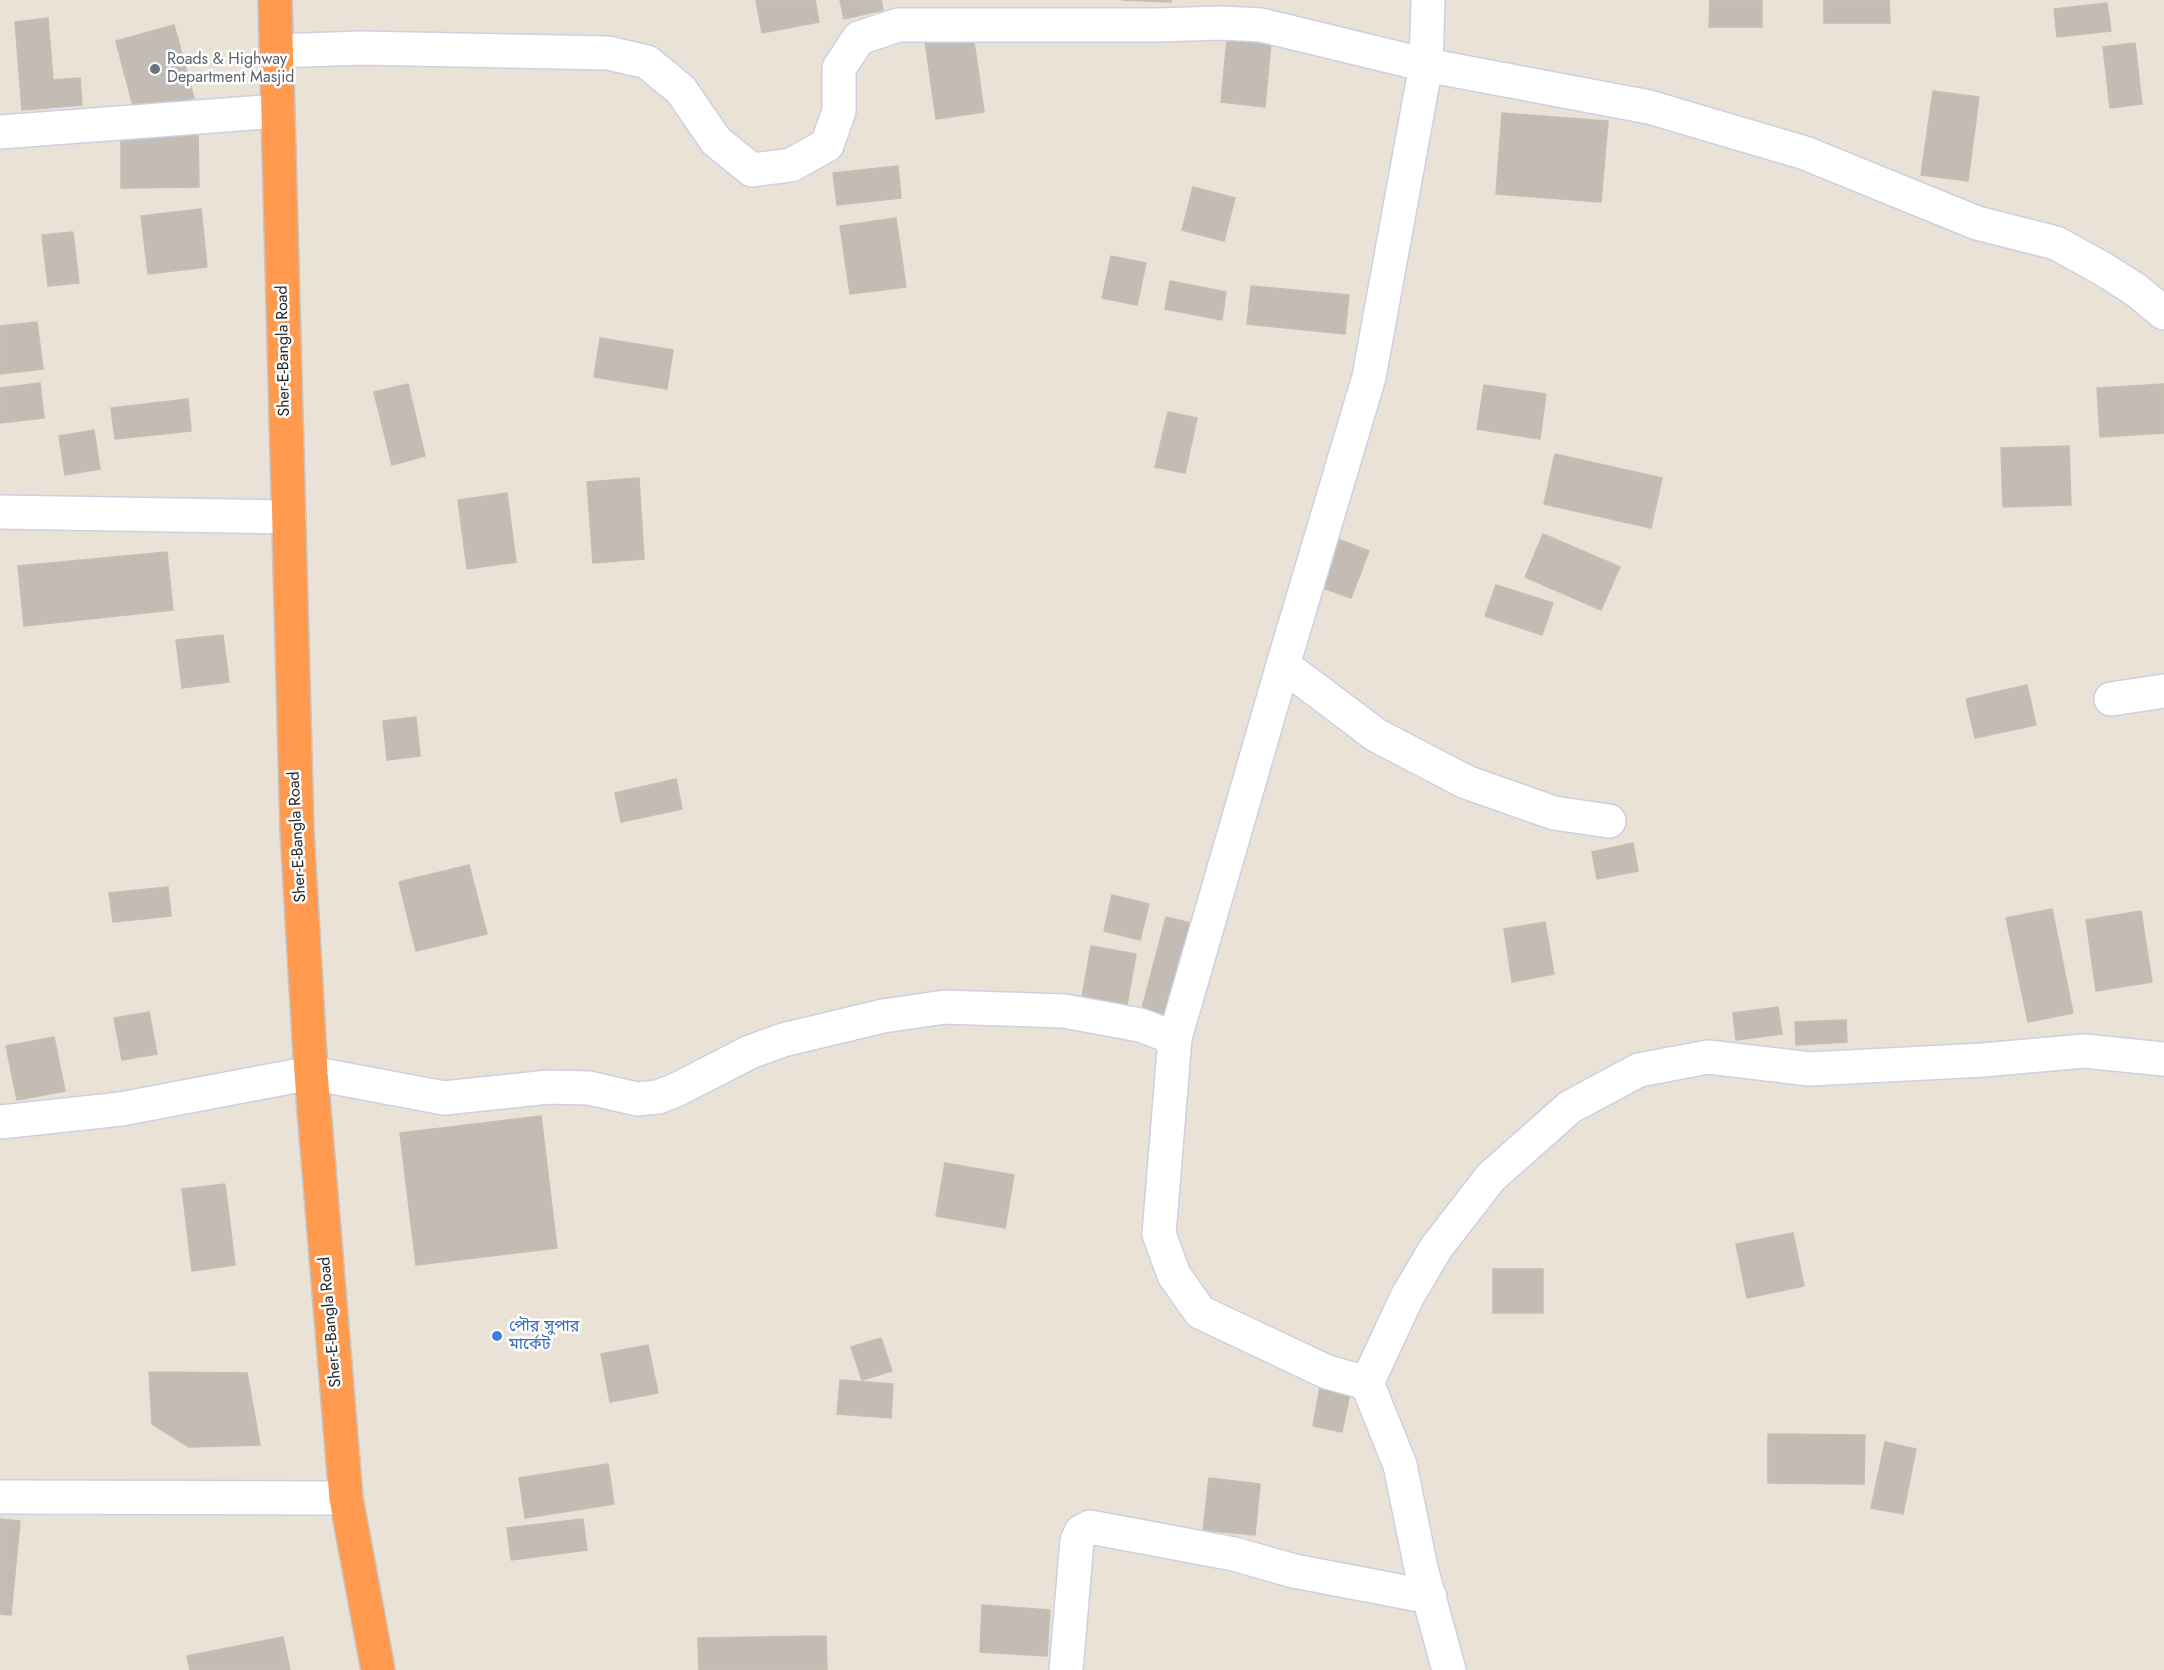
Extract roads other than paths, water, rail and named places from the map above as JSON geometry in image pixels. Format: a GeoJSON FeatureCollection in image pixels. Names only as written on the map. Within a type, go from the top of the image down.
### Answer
{"type":"FeatureCollection","features":[{"type":"Feature","properties":{"kind":"highway","name":"Sher-E-Bangla Road"},"geometry":{"type":"LineString","coordinates":[[275,0],[297,830],[311,1073],[346,1498],[378,1670]]}},
{"type":"Feature","properties":{"kind":"street"},"geometry":{"type":"LineString","coordinates":[[1367,1383],[1327,1372],[1200,1312],[1174,1275],[1159,1234],[1175,1038],[1283,665],[1370,377],[1426,65],[1428,0]]}},
{"type":"Feature","properties":{"kind":"street"},"geometry":{"type":"LineString","coordinates":[[276,51],[361,48],[608,53],[647,62],[681,90],[716,141],[752,170],[791,165],[827,145],[839,111],[838,68],[859,38],[898,25],[1222,23],[1261,25],[1426,65],[1650,107],[1805,153],[1977,223],[2056,243],[2127,285],[2164,313]]}},
{"type":"Feature","properties":{"kind":"street"},"geometry":{"type":"LineString","coordinates":[[0,132],[278,111]]}},
{"type":"Feature","properties":{"kind":"street"},"geometry":{"type":"LineString","coordinates":[[0,512],[288,517]]}},
{"type":"Feature","properties":{"kind":"street"},"geometry":{"type":"LineString","coordinates":[[1283,665],[1377,735],[1466,782],[1554,813],[1609,821]]}},
{"type":"Feature","properties":{"kind":"street"},"geometry":{"type":"LineString","coordinates":[[2111,699],[2164,691]]}},
{"type":"Feature","properties":{"kind":"street"},"geometry":{"type":"LineString","coordinates":[[0,1122],[121,1109],[311,1073],[444,1098],[549,1087],[589,1088],[638,1099],[658,1097],[750,1052],[783,1040],[883,1017],[945,1007],[1064,1011],[1140,1025],[1175,1038]]}},
{"type":"Feature","properties":{"kind":"street"},"geometry":{"type":"LineString","coordinates":[[1449,1670],[1422,1568],[1400,1465],[1367,1383],[1407,1297],[1436,1248],[1491,1177],[1570,1107],[1639,1070],[1708,1058],[1810,1069],[1983,1060],[2084,1051],[2164,1059]]}},
{"type":"Feature","properties":{"kind":"street"},"geometry":{"type":"LineString","coordinates":[[0,1497],[346,1498]]}},
{"type":"Feature","properties":{"kind":"street"},"geometry":{"type":"LineString","coordinates":[[1066,1670],[1077,1541],[1081,1532],[1090,1527],[1234,1554],[1294,1571],[1430,1597]]}},
{"type":"Feature","properties":{"kind":"place","name":"Roads & Highway Department Masjid"},"geometry":{"type":"Point","coordinates":[155,69]}},
{"type":"Feature","properties":{"kind":"place","name":"পৌর সুপার মার্কেট"},"geometry":{"type":"Point","coordinates":[497,1336]}}]}
